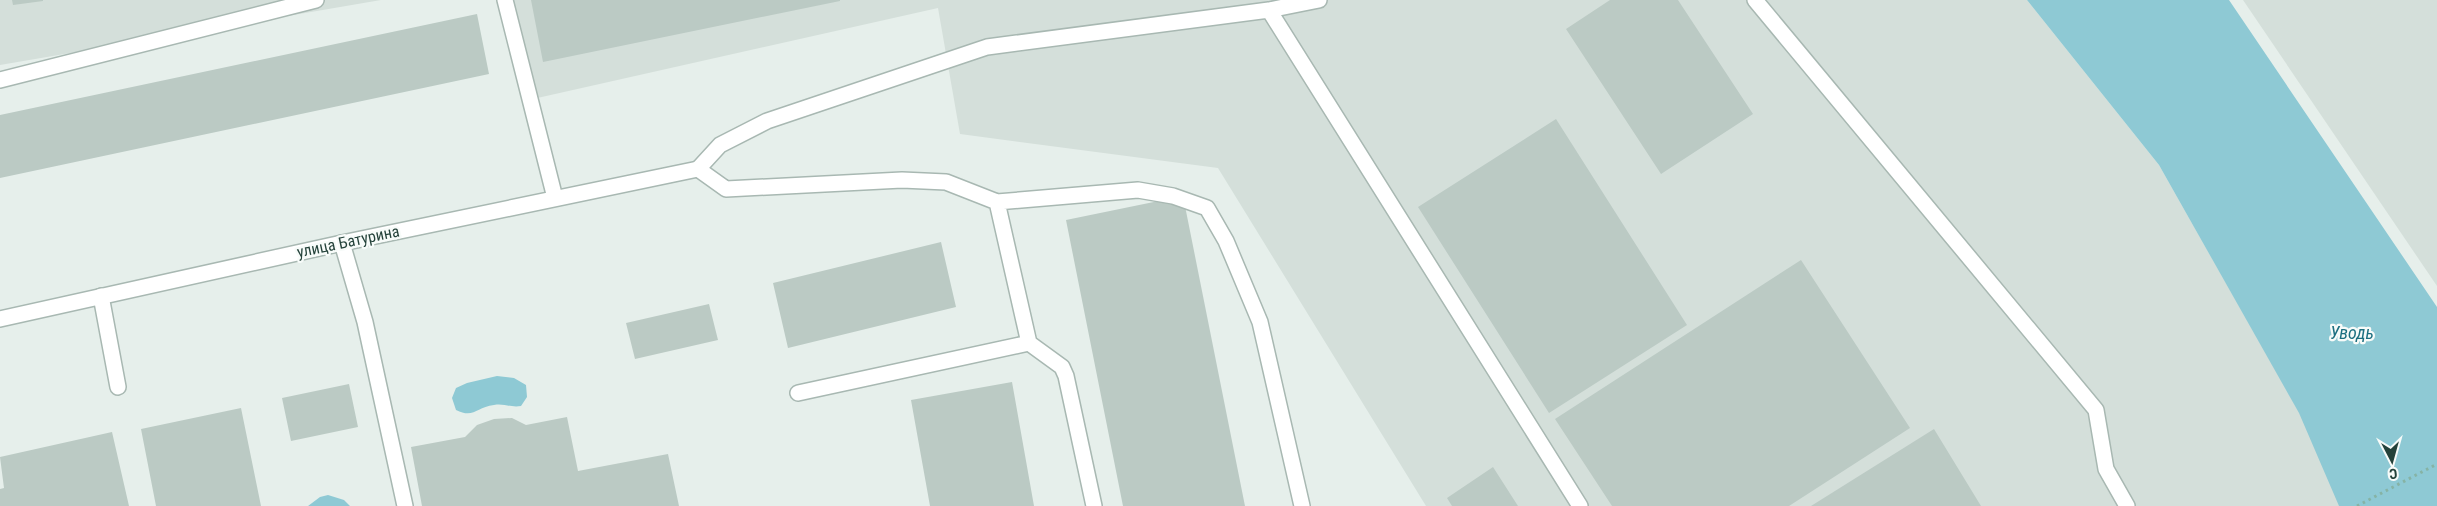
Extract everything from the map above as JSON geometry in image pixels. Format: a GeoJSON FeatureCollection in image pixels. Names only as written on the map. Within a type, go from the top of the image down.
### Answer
{"type":"FeatureCollection","features":[{"type":"Feature","properties":{"kind":"street"},"geometry":{"type":"LineString","coordinates":[[0,80],[316,0]]}},
{"type":"Feature","properties":{"kind":"street"},"geometry":{"type":"LineString","coordinates":[[505,0],[555,198]]}},
{"type":"Feature","properties":{"kind":"street"},"geometry":{"type":"LineString","coordinates":[[1302,506],[1260,322],[1226,241],[1207,208],[1173,196],[1138,190],[997,202],[946,182],[902,180],[726,189],[698,169],[720,145],[768,121],[987,47],[1269,10],[1319,0]]}},
{"type":"Feature","properties":{"kind":"street"},"geometry":{"type":"LineString","coordinates":[[1755,0],[2096,410],[2106,469],[2127,506]]}},
{"type":"Feature","properties":{"kind":"street"},"geometry":{"type":"LineString","coordinates":[[1269,10],[1580,506]]}},
{"type":"Feature","properties":{"kind":"street","name":"улица Батурина"},"geometry":{"type":"LineString","coordinates":[[0,319],[342,242],[698,169]]}},
{"type":"Feature","properties":{"kind":"street"},"geometry":{"type":"LineString","coordinates":[[997,202],[1029,343],[1062,367],[1066,376],[1094,506]]}},
{"type":"Feature","properties":{"kind":"street"},"geometry":{"type":"LineString","coordinates":[[342,242],[365,322],[405,506]]}},
{"type":"Feature","properties":{"kind":"street"},"geometry":{"type":"LineString","coordinates":[[101,296],[118,387]]}},
{"type":"Feature","properties":{"kind":"street"},"geometry":{"type":"LineString","coordinates":[[798,393],[1029,343]]}},
{"type":"Feature","properties":{"kind":"path"},"geometry":{"type":"LineString","coordinates":[[2357,506],[2437,464]]}},
{"type":"Feature","properties":{"kind":"shaded area"},"geometry":{"type":"Polygon","coordinates":[[[0,0],[381,0],[0,65],[0,0]]]}},
{"type":"Feature","properties":{"kind":"shaded area"},"geometry":{"type":"Polygon","coordinates":[[[500,0],[2027,0],[2159,165],[2299,412],[2346,506],[1426,506],[1218,168],[960,134],[938,8],[524,101],[500,0]]]}},
{"type":"Feature","properties":{"kind":"shaded area"},"geometry":{"type":"Polygon","coordinates":[[[2243,0],[2437,0],[2437,286],[2243,0]]]}},
{"type":"Feature","properties":{"kind":"water","name":"Уводь"},"geometry":{"type":"Polygon","coordinates":[[[2027,0],[2229,0],[2437,307],[2437,506],[2339,506],[2299,413],[2159,165],[2027,0]]]}},
{"type":"Feature","properties":{"kind":"water"},"geometry":{"type":"Polygon","coordinates":[[[497,376],[514,378],[526,385],[527,397],[521,406],[494,405],[471,413],[456,410],[452,398],[456,388],[467,383],[497,376]]]}},
{"type":"Feature","properties":{"kind":"water"},"geometry":{"type":"Polygon","coordinates":[[[328,495],[344,500],[350,506],[308,506],[320,497],[328,495]]]}},
{"type":"Feature","properties":{"kind":"building"},"geometry":{"type":"Polygon","coordinates":[[[12,0],[43,0],[43,1],[13,5],[12,0]]]}},
{"type":"Feature","properties":{"kind":"building"},"geometry":{"type":"Polygon","coordinates":[[[531,0],[840,0],[840,1],[543,62],[531,0]]]}},
{"type":"Feature","properties":{"kind":"building"},"geometry":{"type":"Polygon","coordinates":[[[1610,0],[1678,0],[1753,114],[1661,174],[1566,29],[1610,0]]]}},
{"type":"Feature","properties":{"kind":"building"},"geometry":{"type":"Polygon","coordinates":[[[477,14],[489,74],[0,178],[0,115],[477,14]]]}},
{"type":"Feature","properties":{"kind":"building"},"geometry":{"type":"Polygon","coordinates":[[[1556,119],[1687,325],[1549,413],[1418,207],[1556,119]]]}},
{"type":"Feature","properties":{"kind":"building"},"geometry":{"type":"Polygon","coordinates":[[[1183,196],[1245,506],[1123,506],[1066,220],[1183,196]]]}},
{"type":"Feature","properties":{"kind":"building"},"geometry":{"type":"Polygon","coordinates":[[[941,242],[956,307],[788,348],[773,283],[941,242]]]}},
{"type":"Feature","properties":{"kind":"building"},"geometry":{"type":"Polygon","coordinates":[[[1801,260],[1910,428],[1789,506],[1612,506],[1555,419],[1801,260]]]}},
{"type":"Feature","properties":{"kind":"building"},"geometry":{"type":"Polygon","coordinates":[[[709,304],[718,340],[635,359],[626,323],[709,304]]]}},
{"type":"Feature","properties":{"kind":"building"},"geometry":{"type":"Polygon","coordinates":[[[1012,382],[1034,506],[930,506],[911,400],[1012,382]]]}},
{"type":"Feature","properties":{"kind":"building"},"geometry":{"type":"Polygon","coordinates":[[[349,384],[358,427],[291,441],[282,398],[349,384]]]}},
{"type":"Feature","properties":{"kind":"building"},"geometry":{"type":"Polygon","coordinates":[[[241,408],[261,506],[156,506],[141,429],[241,408]]]}},
{"type":"Feature","properties":{"kind":"building"},"geometry":{"type":"Polygon","coordinates":[[[567,417],[578,471],[668,454],[679,506],[422,506],[411,447],[465,437],[477,425],[494,419],[512,418],[526,425],[567,417]]]}},
{"type":"Feature","properties":{"kind":"building"},"geometry":{"type":"Polygon","coordinates":[[[1934,429],[1981,506],[1811,506],[1934,429]]]}},
{"type":"Feature","properties":{"kind":"building"},"geometry":{"type":"Polygon","coordinates":[[[112,432],[129,506],[0,506],[0,489],[4,488],[0,457],[112,432]]]}},
{"type":"Feature","properties":{"kind":"building"},"geometry":{"type":"Polygon","coordinates":[[[1493,467],[1518,506],[1452,506],[1447,498],[1493,467]]]}}]}
